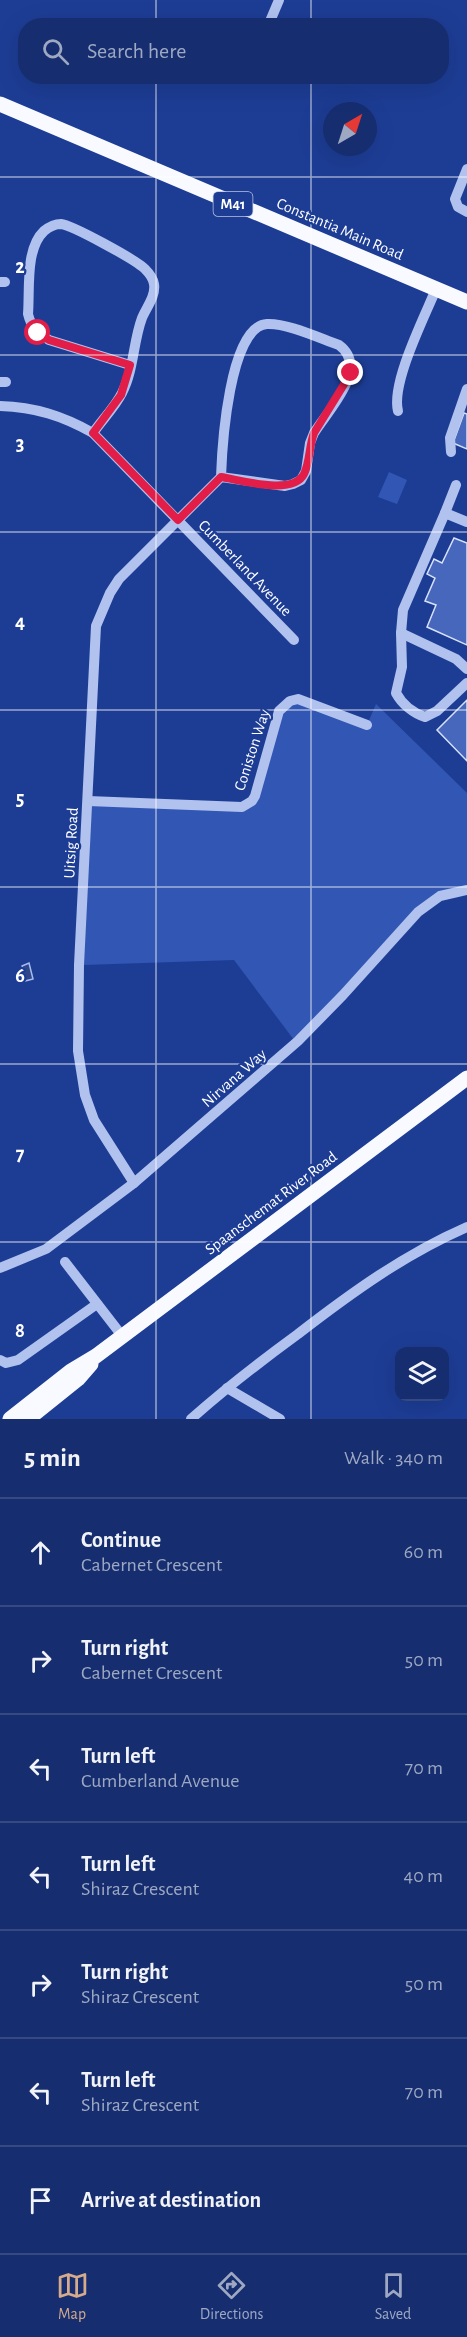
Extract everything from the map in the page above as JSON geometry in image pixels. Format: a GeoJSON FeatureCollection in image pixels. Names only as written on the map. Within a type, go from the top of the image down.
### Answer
{"type":"FeatureCollection","features":[{"type":"Feature","properties":{"kind":"main road","name":"Constantia Main Road"},"geometry":{"type":"LineString","coordinates":[[0,104],[467,302]]}},
{"type":"Feature","properties":{"kind":"main road","name":"Spaanschemat River Road"},"geometry":{"type":"LineString","coordinates":[[17,1418],[71,1371],[123,1337],[467,1078]]}},
{"type":"Feature","properties":{"kind":"main road","name":"Spaanschemat River Road"},"geometry":{"type":"LineString","coordinates":[[17,1418],[78,1379],[96,1356]]}},
{"type":"Feature","properties":{"kind":"main road"},"geometry":{"type":"LineString","coordinates":[[44,1419],[68,1394],[78,1379]]}},
{"type":"Feature","properties":{"kind":"street"},"geometry":{"type":"LineString","coordinates":[[271,18],[279,0]]}},
{"type":"Feature","properties":{"kind":"street"},"geometry":{"type":"LineString","coordinates":[[467,169],[455,199],[458,207],[467,212]]}},
{"type":"Feature","properties":{"kind":"street"},"geometry":{"type":"LineString","coordinates":[[93,433],[121,395],[130,365],[138,330],[154,293],[152,277],[137,263],[69,227],[53,225],[45,230],[37,240],[32,254],[28,314],[30,322],[38,333],[49,340],[130,365]]}},
{"type":"Feature","properties":{"kind":"street"},"geometry":{"type":"LineString","coordinates":[[398,411],[396,403],[399,384],[435,289]]}},
{"type":"Feature","properties":{"kind":"street"},"geometry":{"type":"LineString","coordinates":[[261,325],[282,326],[339,345],[346,351],[350,358],[351,373],[314,433],[310,443],[306,471],[301,480],[285,486],[221,477],[224,418],[237,363],[252,332],[261,325]]}},
{"type":"Feature","properties":{"kind":"street"},"geometry":{"type":"LineString","coordinates":[[451,452],[450,438],[467,389]]}},
{"type":"Feature","properties":{"kind":"street","name":"Cumberland Avenue"},"geometry":{"type":"LineString","coordinates":[[0,406],[45,411],[69,420],[93,433],[294,640]]}},
{"type":"Feature","properties":{"kind":"street","name":"Uitsig Road"},"geometry":{"type":"LineString","coordinates":[[134,1183],[94,1120],[80,1076],[78,1052],[79,965],[96,626],[105,602],[119,579],[221,477]]}},
{"type":"Feature","properties":{"kind":"street"},"geometry":{"type":"LineString","coordinates":[[456,484],[403,610],[402,667],[396,693],[400,700],[417,714],[425,717],[467,683]]}},
{"type":"Feature","properties":{"kind":"street"},"geometry":{"type":"LineString","coordinates":[[445,513],[467,522]]}},
{"type":"Feature","properties":{"kind":"street"},"geometry":{"type":"LineString","coordinates":[[401,633],[456,658],[467,669]]}},
{"type":"Feature","properties":{"kind":"street","name":"Coniston Way"},"geometry":{"type":"LineString","coordinates":[[88,801],[242,807],[252,801],[255,796],[275,718],[284,704],[298,699],[367,725]]}},
{"type":"Feature","properties":{"kind":"street","name":"Nirvana Way"},"geometry":{"type":"LineString","coordinates":[[0,1268],[46,1249],[134,1183],[298,1041],[418,912],[440,896],[467,890]]}},
{"type":"Feature","properties":{"kind":"street"},"geometry":{"type":"LineString","coordinates":[[191,1419],[227,1388],[340,1302],[401,1260],[467,1227]]}},
{"type":"Feature","properties":{"kind":"street"},"geometry":{"type":"LineString","coordinates":[[65,1262],[123,1337]]}},
{"type":"Feature","properties":{"kind":"street"},"geometry":{"type":"LineString","coordinates":[[0,1360],[6,1363],[18,1360],[97,1304]]}},
{"type":"Feature","properties":{"kind":"street"},"geometry":{"type":"LineString","coordinates":[[227,1388],[280,1419]]}},
{"type":"Feature","properties":{"kind":"shaded area"},"geometry":{"type":"Polygon","coordinates":[[[389,472],[407,480],[397,504],[378,497],[389,472]]]}},
{"type":"Feature","properties":{"kind":"shaded area"},"geometry":{"type":"Polygon","coordinates":[[[290,701],[367,725],[376,704],[467,793],[467,892],[455,893],[425,907],[297,1044],[234,960],[83,965],[88,801],[248,805],[275,718],[290,701]]]}},
{"type":"Feature","properties":{"kind":"shaded area"},"geometry":{"type":"Polygon","coordinates":[[[29,963],[33,979],[25,981],[22,966],[29,963]]]}},
{"type":"Feature","properties":{"kind":"building"},"geometry":{"type":"Polygon","coordinates":[[[464,413],[467,414],[467,449],[453,443],[464,413]]]}},
{"type":"Feature","properties":{"kind":"building"},"geometry":{"type":"Polygon","coordinates":[[[454,538],[467,543],[467,645],[427,627],[436,605],[425,601],[435,578],[427,574],[434,559],[442,563],[454,538]]]}},
{"type":"Feature","properties":{"kind":"building"},"geometry":{"type":"Polygon","coordinates":[[[467,700],[467,761],[437,730],[467,700]]]}},
{"type":"Feature","properties":{"kind":"route"},"geometry":{"type":"LineString","coordinates":[[38,333],[49,340],[130,365],[121,395],[93,433],[178,520],[221,477],[285,486],[301,480],[306,471],[310,443],[314,433],[351,373]]}}]}
